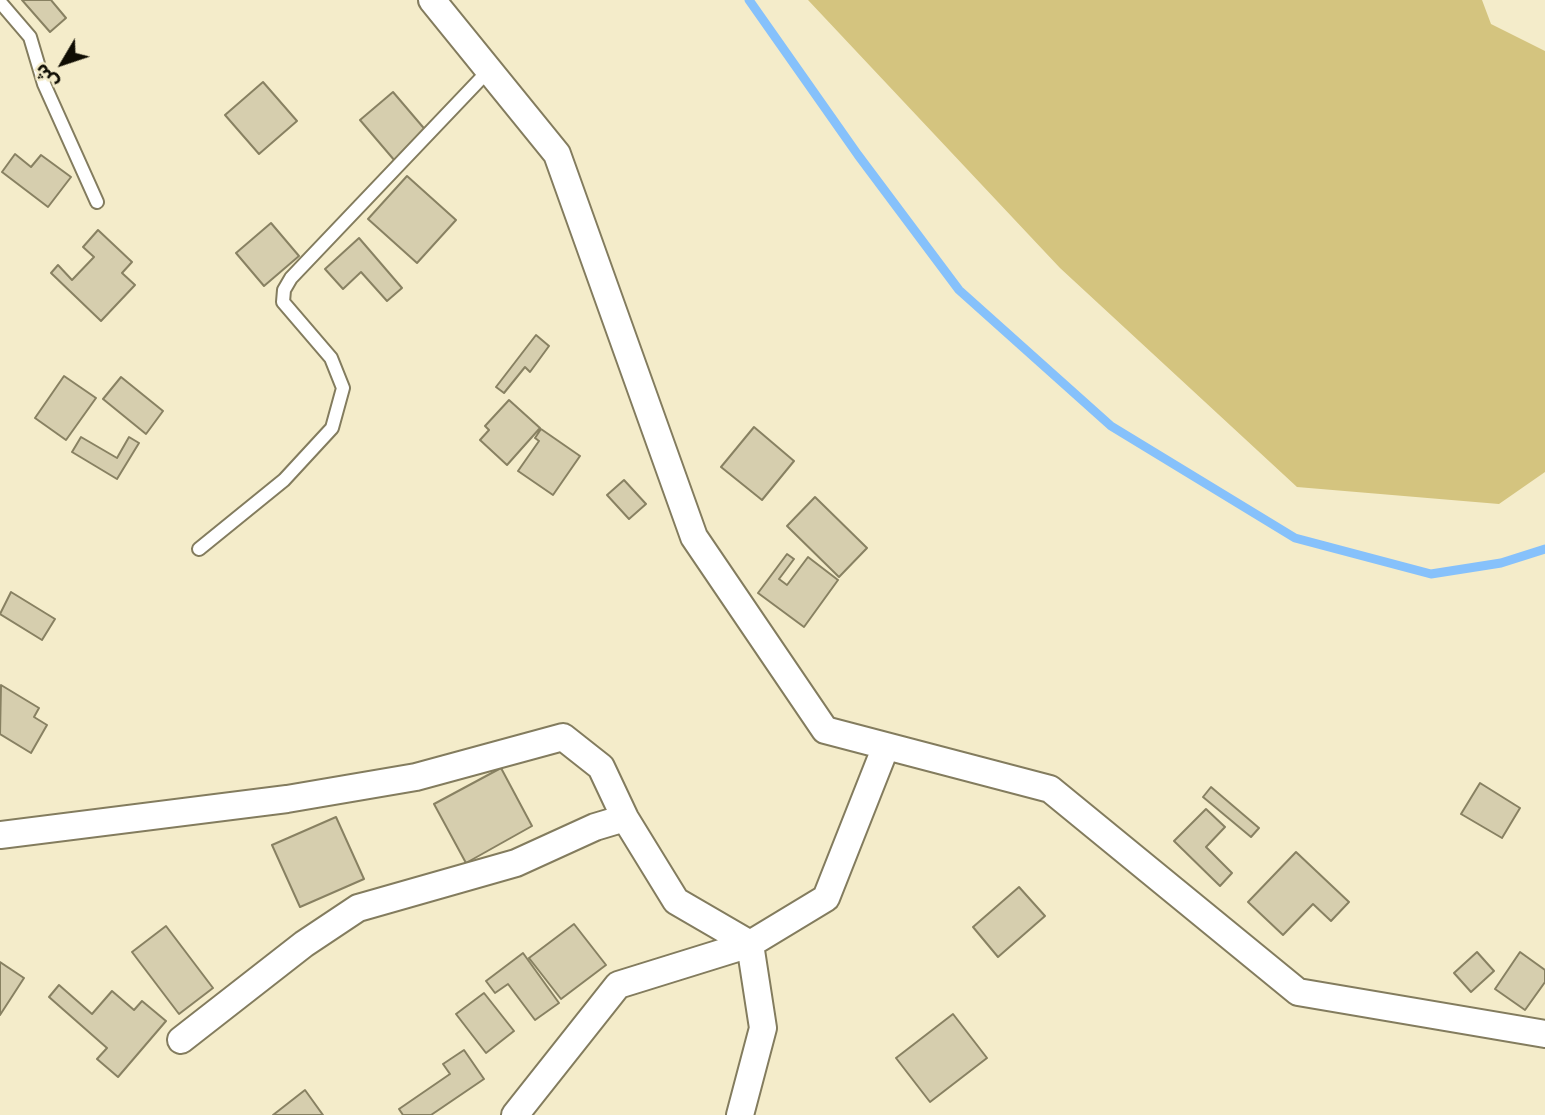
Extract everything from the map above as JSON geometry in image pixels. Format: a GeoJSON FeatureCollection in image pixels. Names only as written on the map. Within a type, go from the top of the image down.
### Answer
{"type":"FeatureCollection","features":[{"type":"Feature","properties":{"kind":"street"},"geometry":{"type":"LineString","coordinates":[[432,0],[557,154],[694,537],[825,730],[1050,789],[1298,992],[1545,1034]]}},
{"type":"Feature","properties":{"kind":"street"},"geometry":{"type":"LineString","coordinates":[[0,835],[287,799],[403,780],[563,737],[601,767],[625,818],[676,901],[750,944]]}},
{"type":"Feature","properties":{"kind":"street"},"geometry":{"type":"LineString","coordinates":[[515,1115],[618,985],[750,944],[826,898],[886,746]]}},
{"type":"Feature","properties":{"kind":"street"},"geometry":{"type":"LineString","coordinates":[[181,1040],[304,944],[358,908],[516,863],[595,828],[625,818]]}},
{"type":"Feature","properties":{"kind":"street"},"geometry":{"type":"LineString","coordinates":[[740,1115],[763,1028],[750,944]]}},
{"type":"Feature","properties":{"kind":"lane"},"geometry":{"type":"LineString","coordinates":[[0,2],[30,37],[44,84],[97,202]]}},
{"type":"Feature","properties":{"kind":"lane"},"geometry":{"type":"LineString","coordinates":[[199,549],[284,480],[332,428],[343,388],[331,358],[283,302],[284,290],[291,278],[489,70]]}},
{"type":"Feature","properties":{"kind":"shaded area"},"geometry":{"type":"Polygon","coordinates":[[[808,0],[1482,0],[1491,24],[1545,51],[1545,472],[1499,504],[1297,487],[1060,268],[808,0]]]}},
{"type":"Feature","properties":{"kind":"building"},"geometry":{"type":"Polygon","coordinates":[[[22,0],[51,0],[66,18],[50,32],[22,0]]]}},
{"type":"Feature","properties":{"kind":"building"},"geometry":{"type":"Polygon","coordinates":[[[263,82],[297,121],[259,154],[225,115],[263,82]]]}},
{"type":"Feature","properties":{"kind":"building"},"geometry":{"type":"Polygon","coordinates":[[[393,92],[428,133],[395,161],[360,120],[393,92]]]}},
{"type":"Feature","properties":{"kind":"building"},"geometry":{"type":"Polygon","coordinates":[[[15,154],[31,167],[41,155],[71,177],[48,207],[2,172],[15,154]]]}},
{"type":"Feature","properties":{"kind":"building"},"geometry":{"type":"Polygon","coordinates":[[[407,176],[456,220],[417,263],[368,219],[407,176]]]}},
{"type":"Feature","properties":{"kind":"building"},"geometry":{"type":"Polygon","coordinates":[[[271,223],[299,256],[264,286],[236,253],[271,223]]]}},
{"type":"Feature","properties":{"kind":"building"},"geometry":{"type":"Polygon","coordinates":[[[98,230],[132,262],[122,273],[135,285],[101,321],[51,273],[58,265],[72,280],[94,257],[83,247],[98,230]]]}},
{"type":"Feature","properties":{"kind":"building"},"geometry":{"type":"Polygon","coordinates":[[[359,238],[402,288],[387,301],[361,272],[343,289],[325,269],[359,238]]]}},
{"type":"Feature","properties":{"kind":"building"},"geometry":{"type":"Polygon","coordinates":[[[536,335],[549,346],[530,372],[525,367],[504,393],[496,387],[536,335]]]}},
{"type":"Feature","properties":{"kind":"building"},"geometry":{"type":"Polygon","coordinates":[[[64,376],[96,398],[66,440],[35,418],[64,376]]]}},
{"type":"Feature","properties":{"kind":"building"},"geometry":{"type":"Polygon","coordinates":[[[121,377],[163,411],[146,434],[103,399],[121,377]]]}},
{"type":"Feature","properties":{"kind":"building"},"geometry":{"type":"Polygon","coordinates":[[[509,400],[540,428],[507,465],[480,440],[489,430],[485,426],[509,400]]]}},
{"type":"Feature","properties":{"kind":"building"},"geometry":{"type":"Polygon","coordinates":[[[754,427],[794,461],[762,500],[721,467],[754,427]]]}},
{"type":"Feature","properties":{"kind":"building"},"geometry":{"type":"Polygon","coordinates":[[[541,429],[580,456],[553,495],[518,471],[539,441],[535,438],[541,429]]]}},
{"type":"Feature","properties":{"kind":"building"},"geometry":{"type":"Polygon","coordinates":[[[81,437],[117,458],[129,437],[139,443],[117,479],[72,452],[81,437]]]}},
{"type":"Feature","properties":{"kind":"building"},"geometry":{"type":"Polygon","coordinates":[[[624,480],[646,504],[629,519],[607,495],[624,480]]]}},
{"type":"Feature","properties":{"kind":"building"},"geometry":{"type":"Polygon","coordinates":[[[815,497],[867,548],[839,577],[787,526],[815,497]]]}},
{"type":"Feature","properties":{"kind":"building"},"geometry":{"type":"Polygon","coordinates":[[[787,554],[794,559],[779,579],[787,585],[808,557],[838,580],[804,627],[758,593],[787,554]]]}},
{"type":"Feature","properties":{"kind":"building"},"geometry":{"type":"Polygon","coordinates":[[[11,592],[55,619],[42,640],[0,614],[11,592]]]}},
{"type":"Feature","properties":{"kind":"building"},"geometry":{"type":"Polygon","coordinates":[[[1,685],[39,708],[34,717],[47,725],[31,753],[0,734],[1,685]]]}},
{"type":"Feature","properties":{"kind":"building"},"geometry":{"type":"Polygon","coordinates":[[[501,768],[532,826],[466,863],[434,804],[501,768]]]}},
{"type":"Feature","properties":{"kind":"building"},"geometry":{"type":"Polygon","coordinates":[[[1480,783],[1520,808],[1502,838],[1461,814],[1480,783]]]}},
{"type":"Feature","properties":{"kind":"building"},"geometry":{"type":"Polygon","coordinates":[[[1211,787],[1259,828],[1251,837],[1203,797],[1211,787]]]}},
{"type":"Feature","properties":{"kind":"building"},"geometry":{"type":"Polygon","coordinates":[[[1206,809],[1225,827],[1206,847],[1232,873],[1220,886],[1174,841],[1206,809]]]}},
{"type":"Feature","properties":{"kind":"building"},"geometry":{"type":"Polygon","coordinates":[[[336,817],[364,879],[300,907],[272,845],[336,817]]]}},
{"type":"Feature","properties":{"kind":"building"},"geometry":{"type":"Polygon","coordinates":[[[1296,852],[1349,902],[1331,921],[1313,904],[1283,935],[1248,902],[1296,852]]]}},
{"type":"Feature","properties":{"kind":"building"},"geometry":{"type":"Polygon","coordinates":[[[1019,887],[1045,916],[998,957],[973,927],[1019,887]]]}},
{"type":"Feature","properties":{"kind":"building"},"geometry":{"type":"Polygon","coordinates":[[[574,924],[606,965],[561,999],[529,958],[574,924]]]}},
{"type":"Feature","properties":{"kind":"building"},"geometry":{"type":"Polygon","coordinates":[[[166,926],[213,988],[179,1014],[132,952],[166,926]]]}},
{"type":"Feature","properties":{"kind":"building"},"geometry":{"type":"Polygon","coordinates":[[[1477,952],[1494,971],[1471,992],[1454,973],[1477,952]]]}},
{"type":"Feature","properties":{"kind":"building"},"geometry":{"type":"Polygon","coordinates":[[[1520,952],[1545,970],[1545,982],[1525,1010],[1495,989],[1520,952]]]}},
{"type":"Feature","properties":{"kind":"building"},"geometry":{"type":"Polygon","coordinates":[[[523,953],[559,1003],[535,1020],[508,984],[495,993],[486,981],[523,953]]]}},
{"type":"Feature","properties":{"kind":"building"},"geometry":{"type":"Polygon","coordinates":[[[0,962],[24,978],[0,1015],[0,962]]]}},
{"type":"Feature","properties":{"kind":"building"},"geometry":{"type":"Polygon","coordinates":[[[59,985],[92,1014],[112,991],[134,1010],[142,1001],[166,1021],[118,1077],[97,1059],[107,1048],[49,997],[59,985]]]}},
{"type":"Feature","properties":{"kind":"building"},"geometry":{"type":"Polygon","coordinates":[[[484,993],[514,1031],[486,1053],[456,1014],[484,993]]]}},
{"type":"Feature","properties":{"kind":"building"},"geometry":{"type":"Polygon","coordinates":[[[953,1014],[987,1058],[930,1102],[896,1058],[953,1014]]]}},
{"type":"Feature","properties":{"kind":"building"},"geometry":{"type":"Polygon","coordinates":[[[464,1050],[484,1079],[431,1115],[403,1115],[399,1109],[450,1074],[443,1064],[464,1050]]]}},
{"type":"Feature","properties":{"kind":"building"},"geometry":{"type":"Polygon","coordinates":[[[305,1090],[323,1115],[273,1115],[305,1090]]]}},
{"type":"Feature","properties":{"kind":"waterway"},"geometry":{"type":"LineString","coordinates":[[749,0],[858,155],[959,290],[1111,426],[1295,538],[1431,574],[1501,563],[1545,549]]}}]}
